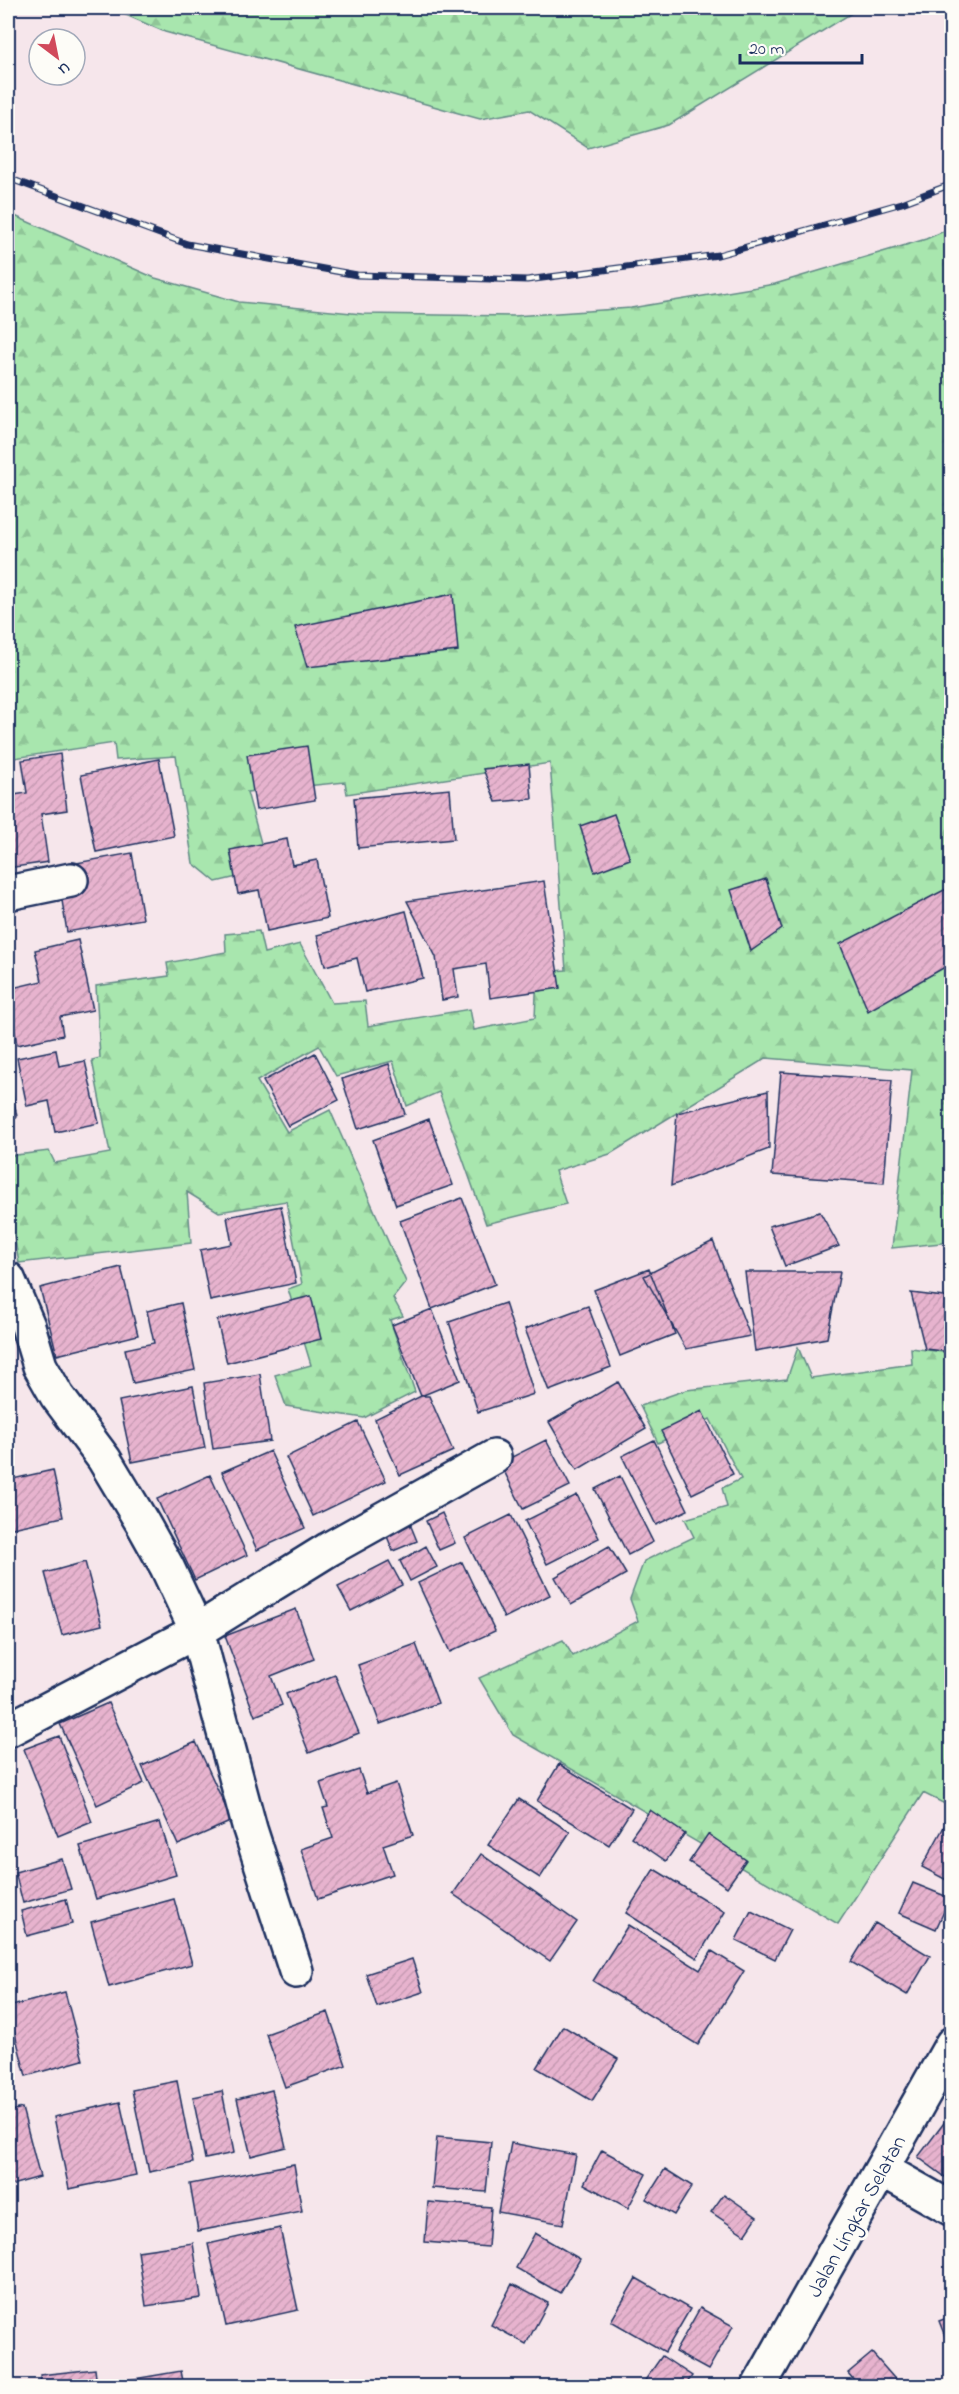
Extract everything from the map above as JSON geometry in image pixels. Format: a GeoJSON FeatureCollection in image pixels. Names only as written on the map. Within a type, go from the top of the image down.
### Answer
{"type":"FeatureCollection","features":[{"type":"Feature","properties":{"kind":"street"},"geometry":{"type":"LineString","coordinates":[[8,893],[71,880]]}},
{"type":"Feature","properties":{"kind":"street"},"geometry":{"type":"LineString","coordinates":[[8,1279],[28,1326],[40,1366],[57,1396],[104,1459],[143,1524],[167,1567],[197,1631],[250,1829],[296,1971]]}},
{"type":"Feature","properties":{"kind":"street"},"geometry":{"type":"LineString","coordinates":[[8,1730],[197,1631],[329,1550],[494,1457]]}},
{"type":"Feature","properties":{"kind":"street","name":"Jalan Lingkar Selatan"},"geometry":{"type":"LineString","coordinates":[[759,2386],[883,2170],[951,2044]]}},
{"type":"Feature","properties":{"kind":"street"},"geometry":{"type":"LineString","coordinates":[[883,2170],[951,2209]]}},
{"type":"Feature","properties":{"kind":"green space"},"geometry":{"type":"Polygon","coordinates":[[[110,8],[860,8],[669,125],[588,148],[529,110],[480,119],[165,32],[110,8]]]}},
{"type":"Feature","properties":{"kind":"green space"},"geometry":{"type":"Polygon","coordinates":[[[8,213],[155,278],[239,302],[362,314],[514,316],[631,308],[775,284],[926,239],[951,228],[951,1242],[892,1248],[912,1070],[766,1058],[610,1154],[555,1171],[566,1204],[486,1224],[439,1092],[407,1106],[393,1061],[336,1076],[319,1046],[257,1081],[287,1132],[330,1110],[406,1282],[393,1298],[403,1316],[390,1320],[415,1392],[364,1418],[286,1406],[275,1375],[311,1365],[288,1289],[302,1284],[286,1201],[219,1212],[187,1192],[191,1243],[19,1263],[11,1219],[8,1216],[8,1156],[49,1151],[55,1163],[110,1153],[92,1060],[100,1058],[96,986],[169,976],[167,963],[226,952],[225,934],[259,931],[264,953],[300,944],[332,1003],[365,1001],[368,1026],[470,1009],[474,1030],[535,1018],[537,972],[566,970],[550,763],[347,794],[345,782],[247,792],[264,854],[241,876],[216,882],[193,863],[176,756],[116,760],[114,743],[8,759],[8,213]]]}},
{"type":"Feature","properties":{"kind":"green space"},"geometry":{"type":"Polygon","coordinates":[[[798,1347],[811,1378],[912,1364],[911,1348],[951,1353],[951,1807],[923,1793],[838,1924],[513,1735],[479,1678],[563,1640],[573,1656],[638,1621],[630,1599],[644,1561],[694,1537],[685,1519],[727,1507],[722,1488],[741,1479],[710,1419],[658,1443],[640,1406],[686,1390],[787,1379],[798,1347]]]}},
{"type":"Feature","properties":{"kind":"building"},"geometry":{"type":"Polygon","coordinates":[[[453,594],[458,651],[307,667],[295,627],[453,594]]]}},
{"type":"Feature","properties":{"kind":"building"},"geometry":{"type":"Polygon","coordinates":[[[307,746],[315,800],[256,810],[247,755],[307,746]]]}},
{"type":"Feature","properties":{"kind":"building"},"geometry":{"type":"Polygon","coordinates":[[[60,754],[67,810],[41,814],[48,862],[8,868],[8,796],[27,793],[22,760],[60,754]]]}},
{"type":"Feature","properties":{"kind":"building"},"geometry":{"type":"Polygon","coordinates":[[[159,759],[174,836],[96,852],[81,775],[159,759]]]}},
{"type":"Feature","properties":{"kind":"building"},"geometry":{"type":"Polygon","coordinates":[[[529,764],[532,799],[496,802],[483,769],[529,764]]]}},
{"type":"Feature","properties":{"kind":"building"},"geometry":{"type":"Polygon","coordinates":[[[450,789],[454,839],[358,848],[354,798],[450,789]]]}},
{"type":"Feature","properties":{"kind":"building"},"geometry":{"type":"Polygon","coordinates":[[[614,814],[630,859],[595,872],[580,826],[614,814]]]}},
{"type":"Feature","properties":{"kind":"building"},"geometry":{"type":"Polygon","coordinates":[[[287,839],[292,865],[317,860],[328,918],[267,931],[259,890],[238,894],[230,850],[287,839]]]}},
{"type":"Feature","properties":{"kind":"building"},"geometry":{"type":"Polygon","coordinates":[[[132,853],[143,919],[67,932],[61,894],[80,891],[76,863],[132,853]]]}},
{"type":"Feature","properties":{"kind":"building"},"geometry":{"type":"Polygon","coordinates":[[[766,879],[782,929],[751,951],[731,890],[766,879]]]}},
{"type":"Feature","properties":{"kind":"building"},"geometry":{"type":"Polygon","coordinates":[[[544,881],[560,988],[490,998],[486,964],[454,969],[458,997],[442,1000],[436,957],[407,901],[544,881]]]}},
{"type":"Feature","properties":{"kind":"building"},"geometry":{"type":"Polygon","coordinates":[[[950,887],[952,963],[868,1011],[840,944],[950,887]]]}},
{"type":"Feature","properties":{"kind":"building"},"geometry":{"type":"Polygon","coordinates":[[[406,911],[423,978],[365,992],[357,958],[325,966],[317,935],[406,911]]]}},
{"type":"Feature","properties":{"kind":"building"},"geometry":{"type":"Polygon","coordinates":[[[78,940],[93,1010],[60,1017],[63,1035],[17,1045],[8,989],[42,981],[35,950],[78,940]]]}},
{"type":"Feature","properties":{"kind":"building"},"geometry":{"type":"Polygon","coordinates":[[[56,1050],[59,1066],[85,1061],[99,1123],[55,1132],[49,1101],[27,1106],[17,1058],[56,1050]]]}},
{"type":"Feature","properties":{"kind":"building"},"geometry":{"type":"Polygon","coordinates":[[[315,1053],[339,1100],[288,1126],[263,1081],[315,1053]]]}},
{"type":"Feature","properties":{"kind":"building"},"geometry":{"type":"Polygon","coordinates":[[[389,1064],[405,1114],[358,1129],[342,1079],[389,1064]]]}},
{"type":"Feature","properties":{"kind":"building"},"geometry":{"type":"Polygon","coordinates":[[[8,1069],[17,1117],[8,1119],[8,1069]]]}},
{"type":"Feature","properties":{"kind":"building"},"geometry":{"type":"Polygon","coordinates":[[[781,1072],[892,1080],[884,1183],[772,1175],[781,1072]]]}},
{"type":"Feature","properties":{"kind":"building"},"geometry":{"type":"Polygon","coordinates":[[[768,1091],[769,1149],[671,1186],[677,1113],[768,1091]]]}},
{"type":"Feature","properties":{"kind":"building"},"geometry":{"type":"Polygon","coordinates":[[[429,1119],[453,1185],[396,1205],[373,1140],[429,1119]]]}},
{"type":"Feature","properties":{"kind":"building"},"geometry":{"type":"Polygon","coordinates":[[[462,1198],[495,1284],[432,1309],[400,1221],[462,1198]]]}},
{"type":"Feature","properties":{"kind":"building"},"geometry":{"type":"Polygon","coordinates":[[[281,1206],[296,1283],[210,1301],[200,1250],[232,1244],[227,1217],[281,1206]]]}},
{"type":"Feature","properties":{"kind":"building"},"geometry":{"type":"Polygon","coordinates":[[[820,1212],[839,1246],[785,1266],[769,1226],[820,1212]]]}},
{"type":"Feature","properties":{"kind":"building"},"geometry":{"type":"Polygon","coordinates":[[[713,1241],[750,1336],[686,1349],[644,1276],[713,1241]]]}},
{"type":"Feature","properties":{"kind":"building"},"geometry":{"type":"Polygon","coordinates":[[[121,1267],[138,1335],[57,1355],[40,1288],[121,1267]]]}},
{"type":"Feature","properties":{"kind":"building"},"geometry":{"type":"Polygon","coordinates":[[[649,1269],[675,1334],[620,1356],[594,1290],[649,1269]]]}},
{"type":"Feature","properties":{"kind":"building"},"geometry":{"type":"Polygon","coordinates":[[[745,1272],[840,1272],[827,1338],[755,1351],[745,1272]]]}},
{"type":"Feature","properties":{"kind":"building"},"geometry":{"type":"Polygon","coordinates":[[[911,1293],[952,1298],[952,1352],[925,1349],[911,1293]]]}},
{"type":"Feature","properties":{"kind":"building"},"geometry":{"type":"Polygon","coordinates":[[[311,1296],[321,1339],[227,1363],[217,1320],[311,1296]]]}},
{"type":"Feature","properties":{"kind":"building"},"geometry":{"type":"Polygon","coordinates":[[[181,1303],[195,1370],[133,1383],[125,1349],[154,1343],[147,1311],[181,1303]]]}},
{"type":"Feature","properties":{"kind":"building"},"geometry":{"type":"Polygon","coordinates":[[[505,1303],[534,1394],[478,1412],[449,1322],[505,1303]]]}},
{"type":"Feature","properties":{"kind":"building"},"geometry":{"type":"Polygon","coordinates":[[[588,1306],[611,1367],[549,1391],[525,1329],[588,1306]]]}},
{"type":"Feature","properties":{"kind":"building"},"geometry":{"type":"Polygon","coordinates":[[[432,1309],[460,1380],[421,1396],[392,1325],[432,1309]]]}},
{"type":"Feature","properties":{"kind":"building"},"geometry":{"type":"Polygon","coordinates":[[[260,1374],[270,1441],[213,1449],[204,1383],[260,1374]]]}},
{"type":"Feature","properties":{"kind":"building"},"geometry":{"type":"Polygon","coordinates":[[[618,1382],[646,1429],[577,1470],[549,1422],[618,1382]]]}},
{"type":"Feature","properties":{"kind":"building"},"geometry":{"type":"Polygon","coordinates":[[[193,1386],[205,1448],[132,1462],[119,1401],[193,1386]]]}},
{"type":"Feature","properties":{"kind":"building"},"geometry":{"type":"Polygon","coordinates":[[[421,1396],[429,1396],[453,1451],[400,1475],[375,1419],[421,1396]]]}},
{"type":"Feature","properties":{"kind":"building"},"geometry":{"type":"Polygon","coordinates":[[[702,1411],[733,1474],[692,1494],[661,1431],[702,1411]]]}},
{"type":"Feature","properties":{"kind":"building"},"geometry":{"type":"Polygon","coordinates":[[[358,1422],[386,1481],[313,1516],[286,1457],[358,1422]]]}},
{"type":"Feature","properties":{"kind":"building"},"geometry":{"type":"Polygon","coordinates":[[[546,1440],[570,1486],[523,1509],[500,1463],[546,1440]]]}},
{"type":"Feature","properties":{"kind":"building"},"geometry":{"type":"Polygon","coordinates":[[[654,1440],[688,1510],[656,1525],[622,1456],[654,1440]]]}},
{"type":"Feature","properties":{"kind":"building"},"geometry":{"type":"Polygon","coordinates":[[[270,1451],[305,1528],[257,1550],[222,1472],[270,1451]]]}},
{"type":"Feature","properties":{"kind":"building"},"geometry":{"type":"Polygon","coordinates":[[[53,1470],[63,1517],[8,1529],[8,1480],[53,1470]]]}},
{"type":"Feature","properties":{"kind":"building"},"geometry":{"type":"Polygon","coordinates":[[[210,1475],[247,1555],[195,1580],[157,1499],[210,1475]]]}},
{"type":"Feature","properties":{"kind":"building"},"geometry":{"type":"Polygon","coordinates":[[[620,1476],[653,1542],[628,1555],[595,1489],[620,1476]]]}},
{"type":"Feature","properties":{"kind":"building"},"geometry":{"type":"Polygon","coordinates":[[[577,1495],[599,1538],[547,1564],[525,1521],[577,1495]]]}},
{"type":"Feature","properties":{"kind":"building"},"geometry":{"type":"Polygon","coordinates":[[[442,1513],[455,1543],[439,1550],[426,1521],[442,1513]]]}},
{"type":"Feature","properties":{"kind":"building"},"geometry":{"type":"Polygon","coordinates":[[[511,1515],[550,1595],[504,1618],[465,1538],[511,1515]]]}},
{"type":"Feature","properties":{"kind":"building"},"geometry":{"type":"Polygon","coordinates":[[[408,1519],[417,1541],[393,1551],[384,1529],[408,1519]]]}},
{"type":"Feature","properties":{"kind":"building"},"geometry":{"type":"Polygon","coordinates":[[[426,1546],[437,1567],[410,1581],[400,1561],[426,1546]]]}},
{"type":"Feature","properties":{"kind":"building"},"geometry":{"type":"Polygon","coordinates":[[[609,1546],[626,1574],[571,1605],[555,1577],[609,1546]]]}},
{"type":"Feature","properties":{"kind":"building"},"geometry":{"type":"Polygon","coordinates":[[[389,1561],[402,1585],[351,1611],[338,1587],[389,1561]]]}},
{"type":"Feature","properties":{"kind":"building"},"geometry":{"type":"Polygon","coordinates":[[[85,1562],[102,1625],[62,1635],[45,1573],[85,1562]]]}},
{"type":"Feature","properties":{"kind":"building"},"geometry":{"type":"Polygon","coordinates":[[[462,1562],[495,1631],[450,1652],[418,1583],[462,1562]]]}},
{"type":"Feature","properties":{"kind":"building"},"geometry":{"type":"Polygon","coordinates":[[[296,1609],[314,1659],[271,1676],[282,1705],[255,1716],[225,1636],[296,1609]]]}},
{"type":"Feature","properties":{"kind":"building"},"geometry":{"type":"Polygon","coordinates":[[[416,1644],[438,1703],[380,1724],[358,1665],[416,1644]]]}},
{"type":"Feature","properties":{"kind":"building"},"geometry":{"type":"Polygon","coordinates":[[[335,1675],[359,1733],[309,1753],[286,1694],[335,1675]]]}},
{"type":"Feature","properties":{"kind":"building"},"geometry":{"type":"Polygon","coordinates":[[[8,1679],[15,1699],[8,1703],[8,1679]]]}},
{"type":"Feature","properties":{"kind":"building"},"geometry":{"type":"Polygon","coordinates":[[[108,1703],[144,1783],[97,1805],[60,1724],[108,1703]]]}},
{"type":"Feature","properties":{"kind":"building"},"geometry":{"type":"Polygon","coordinates":[[[59,1736],[92,1822],[58,1836],[24,1749],[59,1736]]]}},
{"type":"Feature","properties":{"kind":"building"},"geometry":{"type":"Polygon","coordinates":[[[196,1742],[232,1821],[178,1845],[142,1766],[196,1742]]]}},
{"type":"Feature","properties":{"kind":"building"},"geometry":{"type":"Polygon","coordinates":[[[559,1764],[632,1809],[609,1845],[537,1801],[559,1764]]]}},
{"type":"Feature","properties":{"kind":"building"},"geometry":{"type":"Polygon","coordinates":[[[359,1770],[367,1793],[396,1783],[413,1835],[383,1845],[393,1874],[318,1899],[301,1849],[333,1838],[323,1808],[328,1807],[320,1783],[359,1770]]]}},
{"type":"Feature","properties":{"kind":"building"},"geometry":{"type":"Polygon","coordinates":[[[519,1799],[570,1832],[540,1878],[488,1845],[519,1799]]]}},
{"type":"Feature","properties":{"kind":"building"},"geometry":{"type":"Polygon","coordinates":[[[650,1810],[685,1834],[666,1861],[631,1837],[650,1810]]]}},
{"type":"Feature","properties":{"kind":"building"},"geometry":{"type":"Polygon","coordinates":[[[952,1812],[952,1883],[922,1867],[952,1812]]]}},
{"type":"Feature","properties":{"kind":"building"},"geometry":{"type":"Polygon","coordinates":[[[160,1822],[176,1875],[96,1899],[80,1846],[160,1822]]]}},
{"type":"Feature","properties":{"kind":"building"},"geometry":{"type":"Polygon","coordinates":[[[708,1834],[746,1860],[727,1887],[689,1862],[708,1834]]]}},
{"type":"Feature","properties":{"kind":"building"},"geometry":{"type":"Polygon","coordinates":[[[481,1854],[577,1922],[550,1961],[453,1894],[481,1854]]]}},
{"type":"Feature","properties":{"kind":"building"},"geometry":{"type":"Polygon","coordinates":[[[62,1859],[71,1889],[23,1903],[15,1872],[62,1859]]]}},
{"type":"Feature","properties":{"kind":"building"},"geometry":{"type":"Polygon","coordinates":[[[654,1869],[725,1912],[697,1958],[626,1913],[654,1869]]]}},
{"type":"Feature","properties":{"kind":"building"},"geometry":{"type":"Polygon","coordinates":[[[913,1883],[950,1898],[936,1929],[899,1913],[913,1883]]]}},
{"type":"Feature","properties":{"kind":"building"},"geometry":{"type":"Polygon","coordinates":[[[66,1899],[72,1924],[27,1936],[21,1911],[66,1899]]]}},
{"type":"Feature","properties":{"kind":"building"},"geometry":{"type":"Polygon","coordinates":[[[174,1899],[192,1964],[109,1987],[91,1922],[174,1899]]]}},
{"type":"Feature","properties":{"kind":"building"},"geometry":{"type":"Polygon","coordinates":[[[751,1911],[790,1930],[775,1959],[736,1940],[751,1911]]]}},
{"type":"Feature","properties":{"kind":"building"},"geometry":{"type":"Polygon","coordinates":[[[875,1923],[930,1956],[907,1995],[851,1962],[875,1923]]]}},
{"type":"Feature","properties":{"kind":"building"},"geometry":{"type":"Polygon","coordinates":[[[628,1925],[700,1970],[712,1951],[744,1971],[698,2045],[593,1981],[628,1925]]]}},
{"type":"Feature","properties":{"kind":"building"},"geometry":{"type":"Polygon","coordinates":[[[412,1959],[423,1992],[377,2007],[366,1974],[412,1959]]]}},
{"type":"Feature","properties":{"kind":"building"},"geometry":{"type":"Polygon","coordinates":[[[65,1992],[83,2060],[26,2076],[8,2007],[65,1992]]]}},
{"type":"Feature","properties":{"kind":"building"},"geometry":{"type":"Polygon","coordinates":[[[328,2012],[346,2065],[285,2087],[266,2034],[328,2012]]]}},
{"type":"Feature","properties":{"kind":"building"},"geometry":{"type":"Polygon","coordinates":[[[563,2026],[618,2059],[592,2101],[537,2068],[563,2026]]]}},
{"type":"Feature","properties":{"kind":"building"},"geometry":{"type":"Polygon","coordinates":[[[177,2081],[193,2163],[149,2172],[132,2090],[177,2081]]]}},
{"type":"Feature","properties":{"kind":"building"},"geometry":{"type":"Polygon","coordinates":[[[272,2090],[286,2147],[251,2156],[237,2099],[272,2090]]]}},
{"type":"Feature","properties":{"kind":"building"},"geometry":{"type":"Polygon","coordinates":[[[222,2091],[234,2153],[205,2159],[193,2097],[222,2091]]]}},
{"type":"Feature","properties":{"kind":"building"},"geometry":{"type":"Polygon","coordinates":[[[120,2102],[136,2175],[69,2189],[54,2117],[120,2102]]]}},
{"type":"Feature","properties":{"kind":"building"},"geometry":{"type":"Polygon","coordinates":[[[22,2108],[40,2177],[8,2186],[8,2112],[22,2108]]]}},
{"type":"Feature","properties":{"kind":"building"},"geometry":{"type":"Polygon","coordinates":[[[950,2115],[952,2116],[952,2182],[918,2157],[950,2115]]]}},
{"type":"Feature","properties":{"kind":"building"},"geometry":{"type":"Polygon","coordinates":[[[437,2137],[491,2142],[486,2192],[432,2188],[437,2137]]]}},
{"type":"Feature","properties":{"kind":"building"},"geometry":{"type":"Polygon","coordinates":[[[511,2143],[576,2155],[563,2224],[498,2212],[511,2143]]]}},
{"type":"Feature","properties":{"kind":"building"},"geometry":{"type":"Polygon","coordinates":[[[602,2150],[646,2174],[628,2208],[584,2184],[602,2150]]]}},
{"type":"Feature","properties":{"kind":"building"},"geometry":{"type":"Polygon","coordinates":[[[294,2164],[302,2211],[198,2231],[190,2184],[294,2164]]]}},
{"type":"Feature","properties":{"kind":"building"},"geometry":{"type":"Polygon","coordinates":[[[665,2169],[692,2186],[674,2215],[646,2199],[665,2169]]]}},
{"type":"Feature","properties":{"kind":"building"},"geometry":{"type":"Polygon","coordinates":[[[724,2194],[757,2217],[745,2235],[711,2212],[724,2194]]]}},
{"type":"Feature","properties":{"kind":"building"},"geometry":{"type":"Polygon","coordinates":[[[428,2202],[491,2207],[488,2247],[425,2242],[428,2202]]]}},
{"type":"Feature","properties":{"kind":"building"},"geometry":{"type":"Polygon","coordinates":[[[280,2228],[298,2310],[226,2326],[208,2244],[280,2228]]]}},
{"type":"Feature","properties":{"kind":"building"},"geometry":{"type":"Polygon","coordinates":[[[535,2233],[580,2259],[560,2293],[516,2268],[535,2233]]]}},
{"type":"Feature","properties":{"kind":"building"},"geometry":{"type":"Polygon","coordinates":[[[193,2243],[201,2298],[146,2306],[138,2251],[193,2243]]]}},
{"type":"Feature","properties":{"kind":"building"},"geometry":{"type":"Polygon","coordinates":[[[636,2278],[690,2309],[665,2352],[611,2321],[636,2278]]]}},
{"type":"Feature","properties":{"kind":"building"},"geometry":{"type":"Polygon","coordinates":[[[512,2284],[548,2303],[526,2344],[491,2325],[512,2284]]]}},
{"type":"Feature","properties":{"kind":"building"},"geometry":{"type":"Polygon","coordinates":[[[700,2308],[733,2326],[708,2370],[675,2352],[700,2308]]]}},
{"type":"Feature","properties":{"kind":"building"},"geometry":{"type":"Polygon","coordinates":[[[952,2316],[952,2354],[939,2321],[952,2316]]]}},
{"type":"Feature","properties":{"kind":"building"},"geometry":{"type":"Polygon","coordinates":[[[872,2353],[901,2386],[859,2386],[848,2373],[872,2353]]]}},
{"type":"Feature","properties":{"kind":"building"},"geometry":{"type":"Polygon","coordinates":[[[662,2356],[692,2376],[685,2386],[641,2386],[662,2356]]]}},
{"type":"Feature","properties":{"kind":"building"},"geometry":{"type":"Polygon","coordinates":[[[95,2369],[97,2386],[41,2386],[40,2375],[95,2369]]]}},
{"type":"Feature","properties":{"kind":"building"},"geometry":{"type":"Polygon","coordinates":[[[181,2371],[184,2386],[117,2386],[117,2382],[181,2371]]]}},
{"type":"Feature","properties":{"kind":"railway"},"geometry":{"type":"LineString","coordinates":[[8,178],[187,244],[357,275],[527,280],[718,255],[902,203],[952,184]]}}]}
